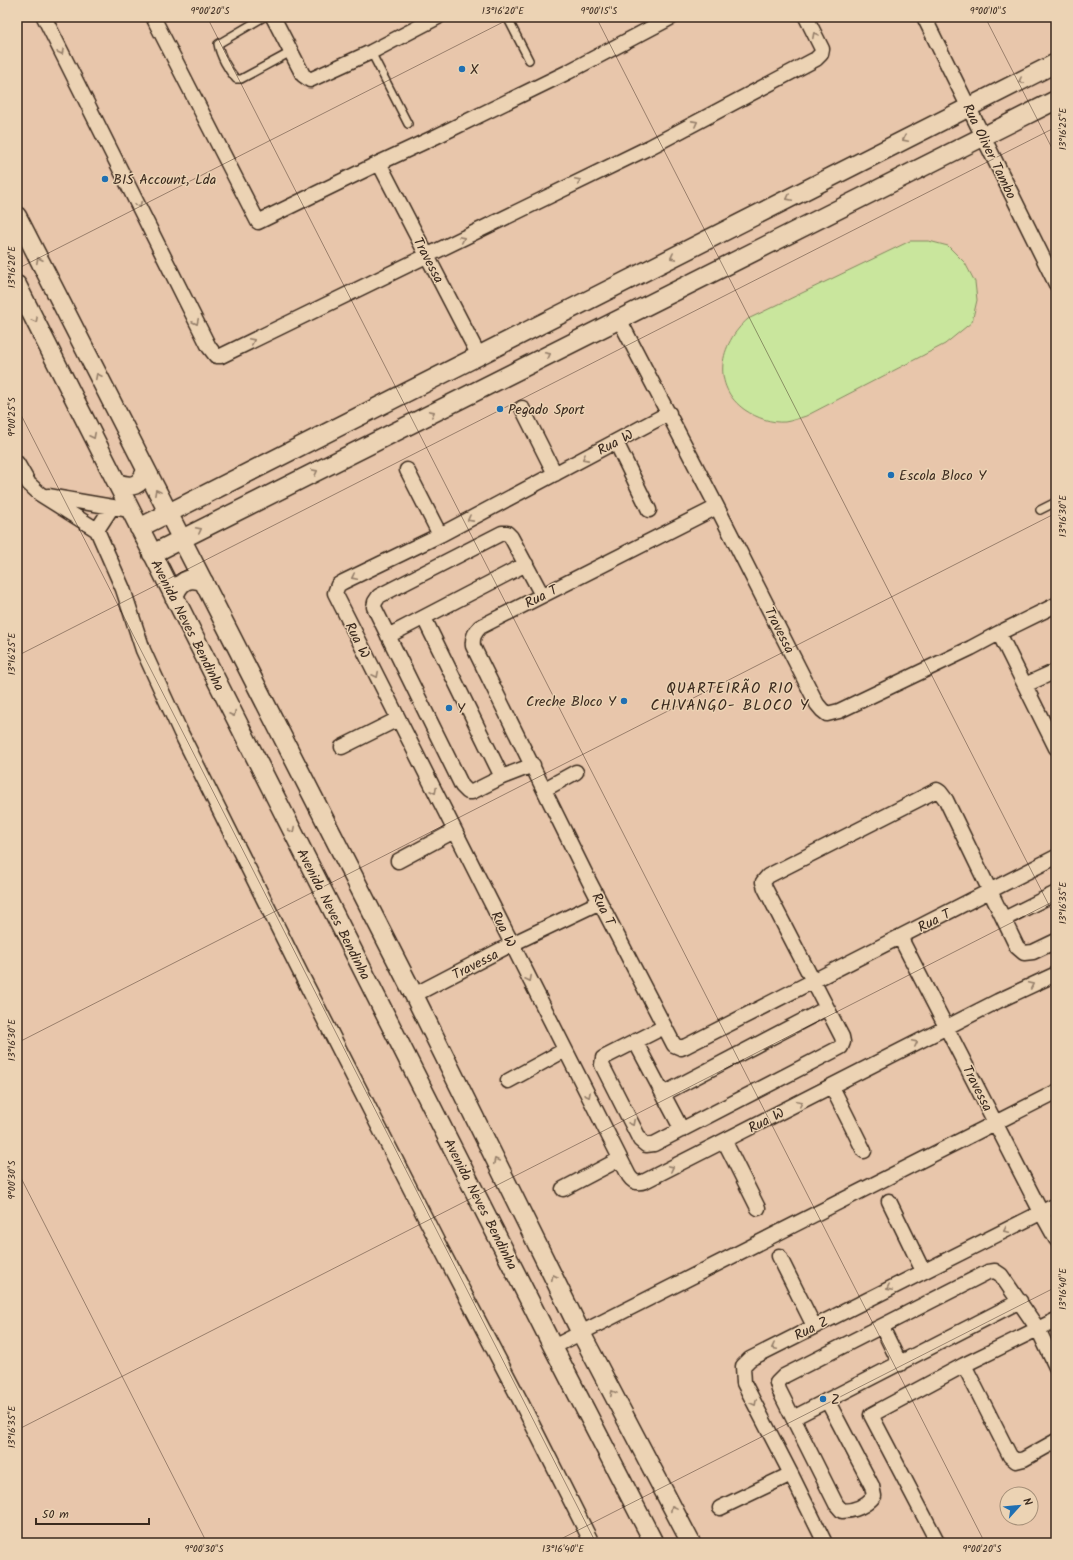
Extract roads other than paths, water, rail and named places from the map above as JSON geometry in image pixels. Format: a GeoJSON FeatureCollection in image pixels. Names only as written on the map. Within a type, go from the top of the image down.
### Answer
{"type":"FeatureCollection","features":[{"type":"Feature","properties":{"kind":"street"},"geometry":{"type":"LineString","coordinates":[[44,17],[212,352],[216,356],[221,356],[319,309],[650,147],[816,59],[822,54],[822,49],[806,17]]}},
{"type":"Feature","properties":{"kind":"street"},"geometry":{"type":"LineString","coordinates":[[153,17],[258,222],[568,72],[672,17]]}},
{"type":"Feature","properties":{"kind":"street"},"geometry":{"type":"LineString","coordinates":[[273,17],[303,75],[310,80],[371,52],[438,17]]}},
{"type":"Feature","properties":{"kind":"street","name":"Rua Oliver Tambo"},"geometry":{"type":"LineString","coordinates":[[924,17],[1056,284]]}},
{"type":"Feature","properties":{"kind":"street"},"geometry":{"type":"LineString","coordinates":[[140,528],[1056,63]]}},
{"type":"Feature","properties":{"kind":"street"},"geometry":{"type":"LineString","coordinates":[[152,554],[1056,100]]}},
{"type":"Feature","properties":{"kind":"street","name":"Travessa"},"geometry":{"type":"LineString","coordinates":[[379,163],[479,356]]}},
{"type":"Feature","properties":{"kind":"street"},"geometry":{"type":"LineString","coordinates":[[17,216],[414,995],[581,1333],[691,1543]]}},
{"type":"Feature","properties":{"kind":"street","name":"Avenida Neves Bendinha"},"geometry":{"type":"LineString","coordinates":[[17,285],[553,1347],[654,1543]]}},
{"type":"Feature","properties":{"kind":"street","name":"Travessa"},"geometry":{"type":"LineString","coordinates":[[619,319],[817,704],[827,714],[839,711],[971,648],[1056,605]]}},
{"type":"Feature","properties":{"kind":"street"},"geometry":{"type":"LineString","coordinates":[[522,408],[555,474]]}},
{"type":"Feature","properties":{"kind":"street","name":"Rua W"},"geometry":{"type":"LineString","coordinates":[[668,413],[440,535],[343,582],[338,585],[336,589],[337,597],[398,719],[632,1180],[640,1184],[1056,974]]}},
{"type":"Feature","properties":{"kind":"street"},"geometry":{"type":"LineString","coordinates":[[616,442],[649,510]]}},
{"type":"Feature","properties":{"kind":"street"},"geometry":{"type":"LineString","coordinates":[[17,463],[23,483],[97,530],[123,589],[143,650],[181,733],[320,1012],[592,1543]]}},
{"type":"Feature","properties":{"kind":"street"},"geometry":{"type":"LineString","coordinates":[[116,483],[125,486],[136,485],[142,480],[146,470]]}},
{"type":"Feature","properties":{"kind":"street"},"geometry":{"type":"LineString","coordinates":[[407,470],[440,535]]}},
{"type":"Feature","properties":{"kind":"street"},"geometry":{"type":"LineString","coordinates":[[213,491],[210,498],[212,507],[217,514],[226,517]]}},
{"type":"Feature","properties":{"kind":"street"},"geometry":{"type":"LineString","coordinates":[[40,494],[130,510]]}},
{"type":"Feature","properties":{"kind":"street"},"geometry":{"type":"LineString","coordinates":[[97,530],[112,507]]}},
{"type":"Feature","properties":{"kind":"street","name":"Rua T"},"geometry":{"type":"LineString","coordinates":[[717,507],[480,627],[473,636],[472,641],[473,646],[533,764],[600,902],[674,1045],[681,1048],[686,1046],[1056,857]]}},
{"type":"Feature","properties":{"kind":"street"},"geometry":{"type":"LineString","coordinates":[[533,764],[472,792],[468,792],[462,786],[374,608],[375,602],[379,596],[502,533],[507,533],[512,537],[542,595]]}},
{"type":"Feature","properties":{"kind":"street"},"geometry":{"type":"LineString","coordinates":[[388,636],[526,564]]}},
{"type":"Feature","properties":{"kind":"street"},"geometry":{"type":"LineString","coordinates":[[174,598],[177,589],[181,584],[188,580],[196,578],[204,582]]}},
{"type":"Feature","properties":{"kind":"street"},"geometry":{"type":"LineString","coordinates":[[424,618],[502,777]]}},
{"type":"Feature","properties":{"kind":"street"},"geometry":{"type":"LineString","coordinates":[[999,633],[1056,748]]}},
{"type":"Feature","properties":{"kind":"street"},"geometry":{"type":"LineString","coordinates":[[1025,685],[1056,671]]}},
{"type":"Feature","properties":{"kind":"street"},"geometry":{"type":"LineString","coordinates":[[342,747],[398,719]]}},
{"type":"Feature","properties":{"kind":"street"},"geometry":{"type":"LineString","coordinates":[[545,789],[576,772]]}},
{"type":"Feature","properties":{"kind":"street"},"geometry":{"type":"LineString","coordinates":[[664,1027],[603,1058],[602,1061],[602,1065],[640,1140],[646,1145],[654,1144],[682,1130],[841,1047],[844,1042],[842,1037],[763,882],[768,876],[926,794],[937,790],[940,792],[1017,946],[1024,953],[1034,952],[1056,941]]}},
{"type":"Feature","properties":{"kind":"street"},"geometry":{"type":"LineString","coordinates":[[398,861],[454,830]]}},
{"type":"Feature","properties":{"kind":"street"},"geometry":{"type":"LineString","coordinates":[[1004,919],[1056,893]]}},
{"type":"Feature","properties":{"kind":"street","name":"Travessa"},"geometry":{"type":"LineString","coordinates":[[414,995],[512,944],[600,902]]}},
{"type":"Feature","properties":{"kind":"street","name":"Travessa"},"geometry":{"type":"LineString","coordinates":[[900,937],[1040,1212],[1056,1239]]}},
{"type":"Feature","properties":{"kind":"street"},"geometry":{"type":"LineString","coordinates":[[663,1094],[827,1008]]}},
{"type":"Feature","properties":{"kind":"street"},"geometry":{"type":"LineString","coordinates":[[635,1041],[682,1130]]}},
{"type":"Feature","properties":{"kind":"street"},"geometry":{"type":"LineString","coordinates":[[508,1081],[565,1050]]}},
{"type":"Feature","properties":{"kind":"street"},"geometry":{"type":"LineString","coordinates":[[832,1087],[864,1151]]}},
{"type":"Feature","properties":{"kind":"street"},"geometry":{"type":"LineString","coordinates":[[553,1347],[1056,1092]]}},
{"type":"Feature","properties":{"kind":"street"},"geometry":{"type":"LineString","coordinates":[[724,1142],[758,1208]]}},
{"type":"Feature","properties":{"kind":"street"},"geometry":{"type":"LineString","coordinates":[[563,1189],[620,1159]]}},
{"type":"Feature","properties":{"kind":"street"},"geometry":{"type":"LineString","coordinates":[[889,1201],[923,1271]]}},
{"type":"Feature","properties":{"kind":"street","name":"Rua Z"},"geometry":{"type":"LineString","coordinates":[[825,1543],[744,1383],[743,1366],[750,1359],[814,1326],[1056,1205]]}},
{"type":"Feature","properties":{"kind":"street"},"geometry":{"type":"LineString","coordinates":[[779,1256],[814,1326]]}},
{"type":"Feature","properties":{"kind":"street"},"geometry":{"type":"LineString","coordinates":[[827,1400],[872,1486],[874,1496],[869,1502],[851,1511],[842,1511],[836,1504],[778,1390],[778,1383],[784,1376],[988,1272],[995,1271],[1001,1275],[1038,1329],[1056,1367]]}},
{"type":"Feature","properties":{"kind":"street"},"geometry":{"type":"LineString","coordinates":[[793,1418],[1020,1301]]}},
{"type":"Feature","properties":{"kind":"street"},"geometry":{"type":"LineString","coordinates":[[938,1543],[871,1415],[964,1365],[1056,1320]]}},
{"type":"Feature","properties":{"kind":"street"},"geometry":{"type":"LineString","coordinates":[[882,1327],[900,1364]]}},
{"type":"Feature","properties":{"kind":"street"},"geometry":{"type":"LineString","coordinates":[[964,1365],[1010,1456],[1016,1461],[1024,1459],[1056,1441]]}},
{"type":"Feature","properties":{"kind":"street"},"geometry":{"type":"LineString","coordinates":[[720,1508],[791,1474]]}},
{"type":"Feature","properties":{"kind":"lane"},"geometry":{"type":"LineString","coordinates":[[264,17],[218,44],[219,50],[231,74],[236,79],[241,79],[291,52]]}},
{"type":"Feature","properties":{"kind":"lane"},"geometry":{"type":"LineString","coordinates":[[507,17],[529,60]]}},
{"type":"Feature","properties":{"kind":"lane"},"geometry":{"type":"LineString","coordinates":[[371,52],[408,124]]}},
{"type":"Feature","properties":{"kind":"lane"},"geometry":{"type":"LineString","coordinates":[[1040,510],[1056,502]]}},
{"type":"Feature","properties":{"kind":"place","name":"X"},"geometry":{"type":"Point","coordinates":[462,69]}},
{"type":"Feature","properties":{"kind":"place","name":"BIS Account, Lda"},"geometry":{"type":"Point","coordinates":[105,179]}},
{"type":"Feature","properties":{"kind":"place","name":"Pegado Sport"},"geometry":{"type":"Point","coordinates":[500,409]}},
{"type":"Feature","properties":{"kind":"place","name":"Escola Bloco Y"},"geometry":{"type":"Point","coordinates":[891,475]}},
{"type":"Feature","properties":{"kind":"place","name":"Creche Bloco Y"},"geometry":{"type":"Point","coordinates":[624,701]}},
{"type":"Feature","properties":{"kind":"place","name":"Y"},"geometry":{"type":"Point","coordinates":[449,708]}},
{"type":"Feature","properties":{"kind":"place","name":"Z"},"geometry":{"type":"Point","coordinates":[823,1399]}},
{"type":"Feature","properties":{"kind":"district","name":"QUARTEIRÃO RIO CHIVANGO- BLOCO Y"},"geometry":{"type":"Point","coordinates":[730,696]}}]}
